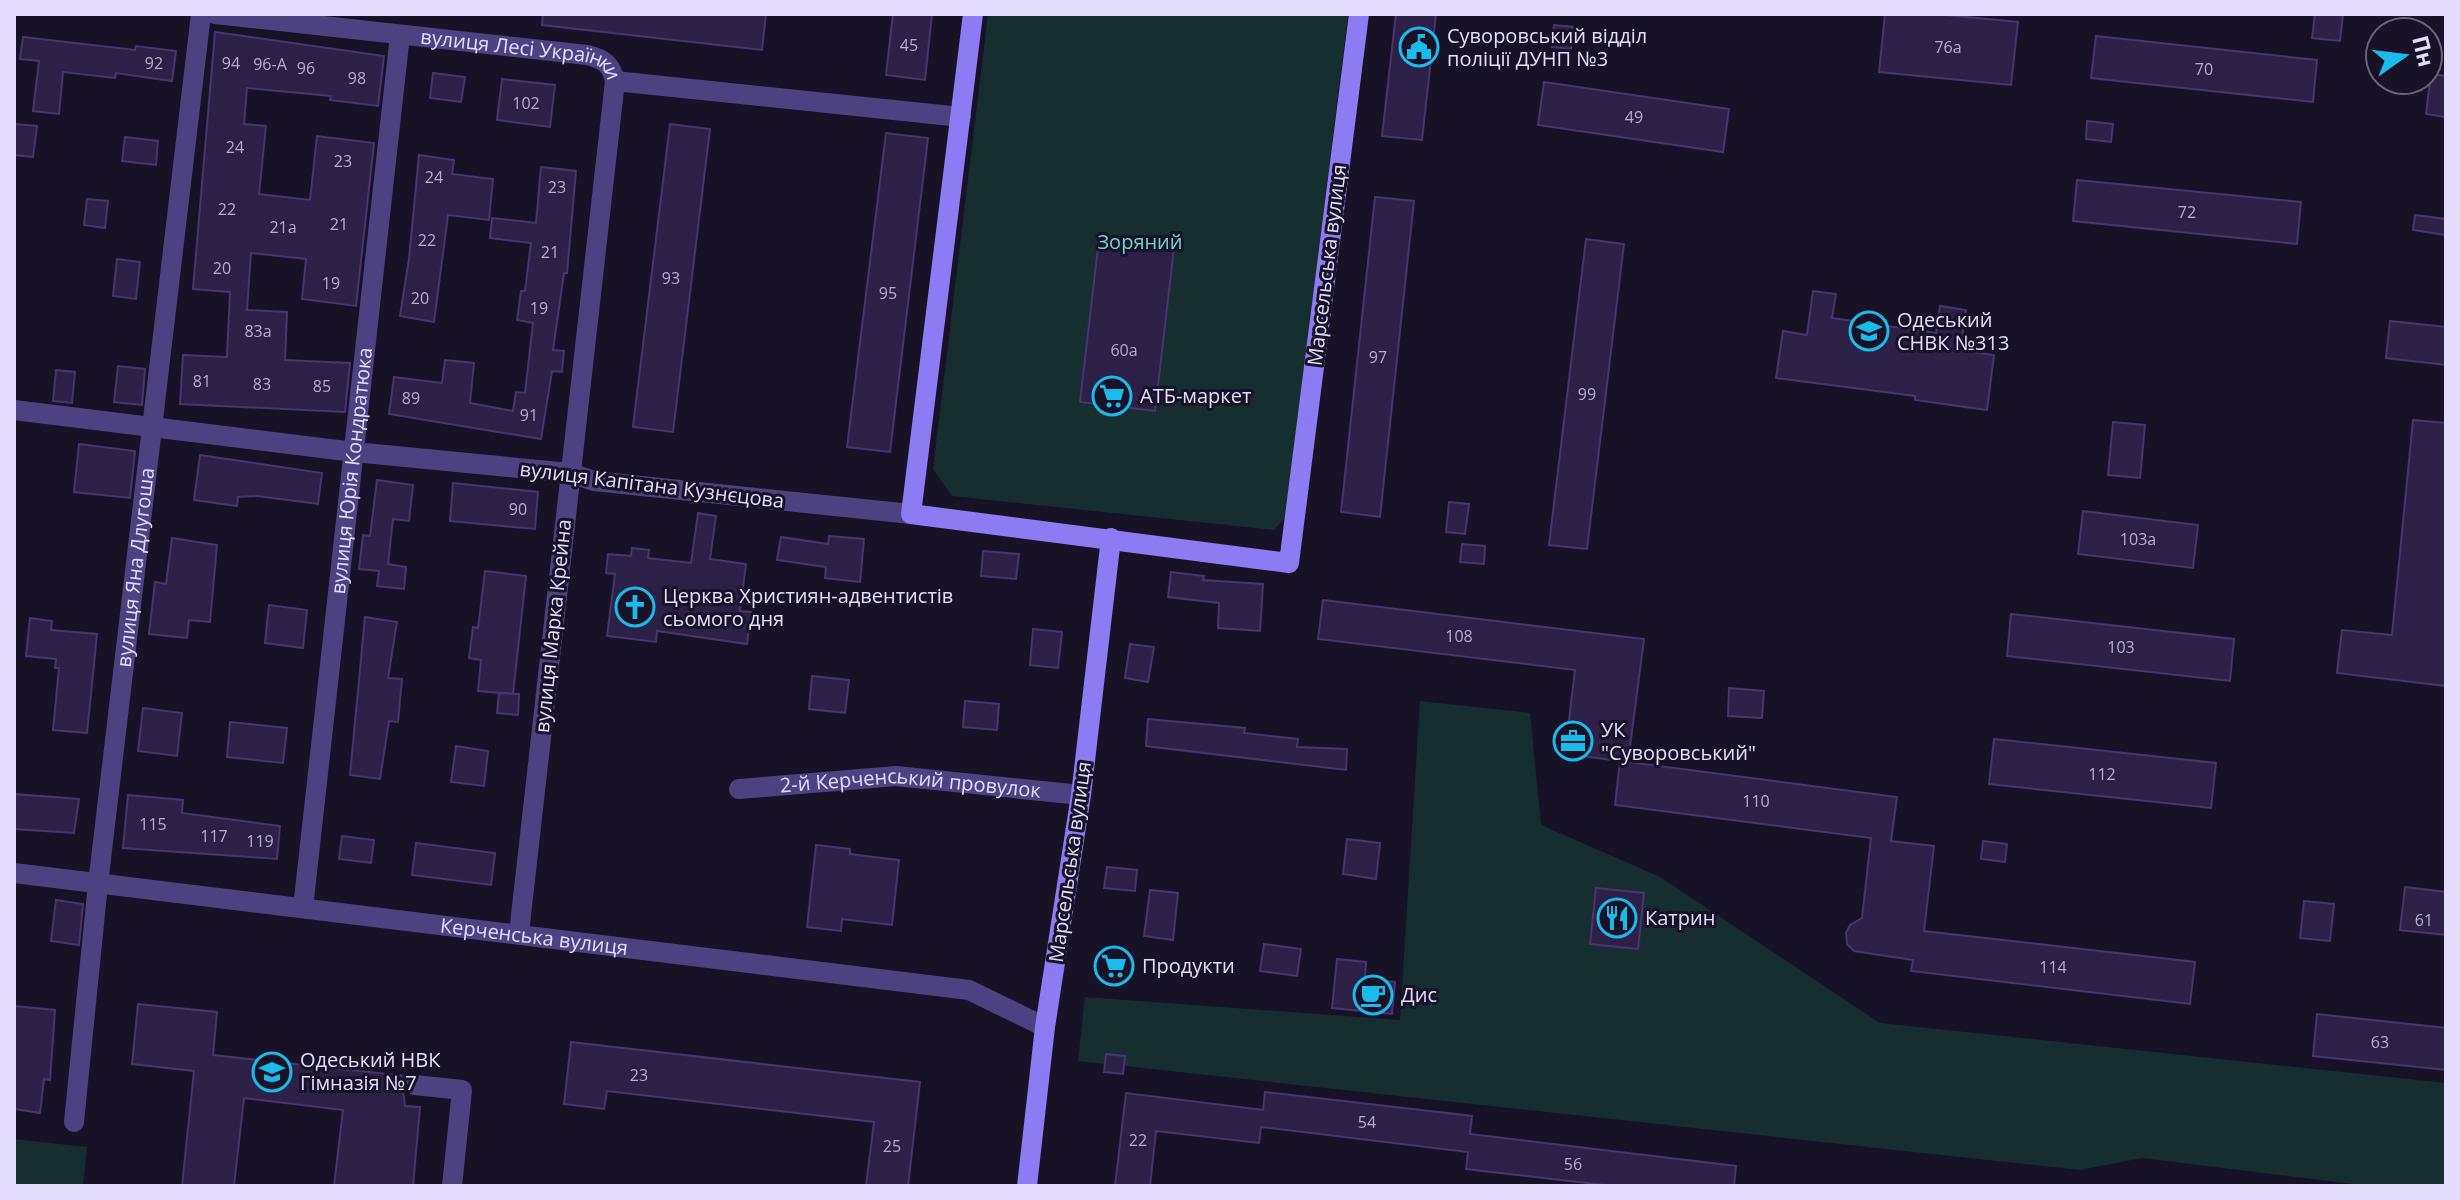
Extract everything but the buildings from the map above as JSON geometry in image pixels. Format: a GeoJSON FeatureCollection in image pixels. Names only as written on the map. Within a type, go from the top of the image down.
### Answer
{"type":"FeatureCollection","features":[{"type":"Feature","properties":{"kind":"street","name":"вулиця Яна Длугоша"},"geometry":{"type":"LineString","coordinates":[[74,1122],[98,884],[201,14]]}},
{"type":"Feature","properties":{"kind":"street","name":"вулиця Лесі Українки"},"geometry":{"type":"LineString","coordinates":[[215,14],[587,55],[602,59],[612,68],[615,81],[961,117]]}},
{"type":"Feature","properties":{"kind":"street"},"geometry":{"type":"LineString","coordinates":[[911,514],[973,14]]}},
{"type":"Feature","properties":{"kind":"street","name":"Марсельська вулиця"},"geometry":{"type":"LineString","coordinates":[[1289,563],[1359,14]]}},
{"type":"Feature","properties":{"kind":"street","name":"вулиця Юрія Кондратюка"},"geometry":{"type":"LineString","coordinates":[[303,908],[400,35]]}},
{"type":"Feature","properties":{"kind":"street","name":"вулиця Марка Крейна"},"geometry":{"type":"LineString","coordinates":[[519,933],[615,81]]}},
{"type":"Feature","properties":{"kind":"street","name":"вулиця Капітана Кузнєцова"},"geometry":{"type":"LineString","coordinates":[[14,410],[354,452],[570,473],[594,481],[911,514],[1289,563]]}},
{"type":"Feature","properties":{"kind":"street","name":"Марсельська вулиця"},"geometry":{"type":"LineString","coordinates":[[1027,1186],[1045,1027],[1081,795],[1111,538]]}},
{"type":"Feature","properties":{"kind":"street","name":"2-й Керченський провулок"},"geometry":{"type":"LineString","coordinates":[[739,789],[896,776],[1081,795]]}},
{"type":"Feature","properties":{"kind":"street","name":"Керченська вулиця"},"geometry":{"type":"LineString","coordinates":[[14,873],[969,990],[1045,1027]]}},
{"type":"Feature","properties":{"kind":"street"},"geometry":{"type":"LineString","coordinates":[[415,1085],[462,1090],[452,1186]]}},
{"type":"Feature","properties":{"kind":"green space","name":"Зоряний"},"geometry":{"type":"Polygon","coordinates":[[[988,14],[1348,14],[1286,517],[1274,530],[952,496],[933,469],[988,14]]]}},
{"type":"Feature","properties":{"kind":"green space"},"geometry":{"type":"Polygon","coordinates":[[[1420,701],[1530,713],[1541,825],[1660,877],[1880,1023],[2446,1083],[2446,1186],[2370,1186],[2142,1158],[2080,1170],[1078,1061],[1085,997],[1400,1020],[1420,701]]]}},
{"type":"Feature","properties":{"kind":"green space"},"geometry":{"type":"Polygon","coordinates":[[[14,1139],[87,1147],[83,1186],[14,1186],[14,1139]]]}},
{"type":"Feature","properties":{"kind":"place","name":"Суворовський відділ поліції ДУНП №3"},"geometry":{"type":"Point","coordinates":[1419,47]}},
{"type":"Feature","properties":{"kind":"place","name":"Одеський СНВК №313"},"geometry":{"type":"Point","coordinates":[1869,331]}},
{"type":"Feature","properties":{"kind":"place","name":"АТБ-маркет"},"geometry":{"type":"Point","coordinates":[1112,396]}},
{"type":"Feature","properties":{"kind":"place","name":"Церква Християн-адвентистів сьомого дня"},"geometry":{"type":"Point","coordinates":[635,607]}},
{"type":"Feature","properties":{"kind":"place","name":"УК \"Суворовський\""},"geometry":{"type":"Point","coordinates":[1573,741]}},
{"type":"Feature","properties":{"kind":"place","name":"Катрин"},"geometry":{"type":"Point","coordinates":[1617,918]}},
{"type":"Feature","properties":{"kind":"place","name":"Продукти"},"geometry":{"type":"Point","coordinates":[1114,966]}},
{"type":"Feature","properties":{"kind":"place","name":"Дис"},"geometry":{"type":"Point","coordinates":[1373,995]}},
{"type":"Feature","properties":{"kind":"place","name":"Одеський НВК Гімназія №7"},"geometry":{"type":"Point","coordinates":[272,1072]}}]}
